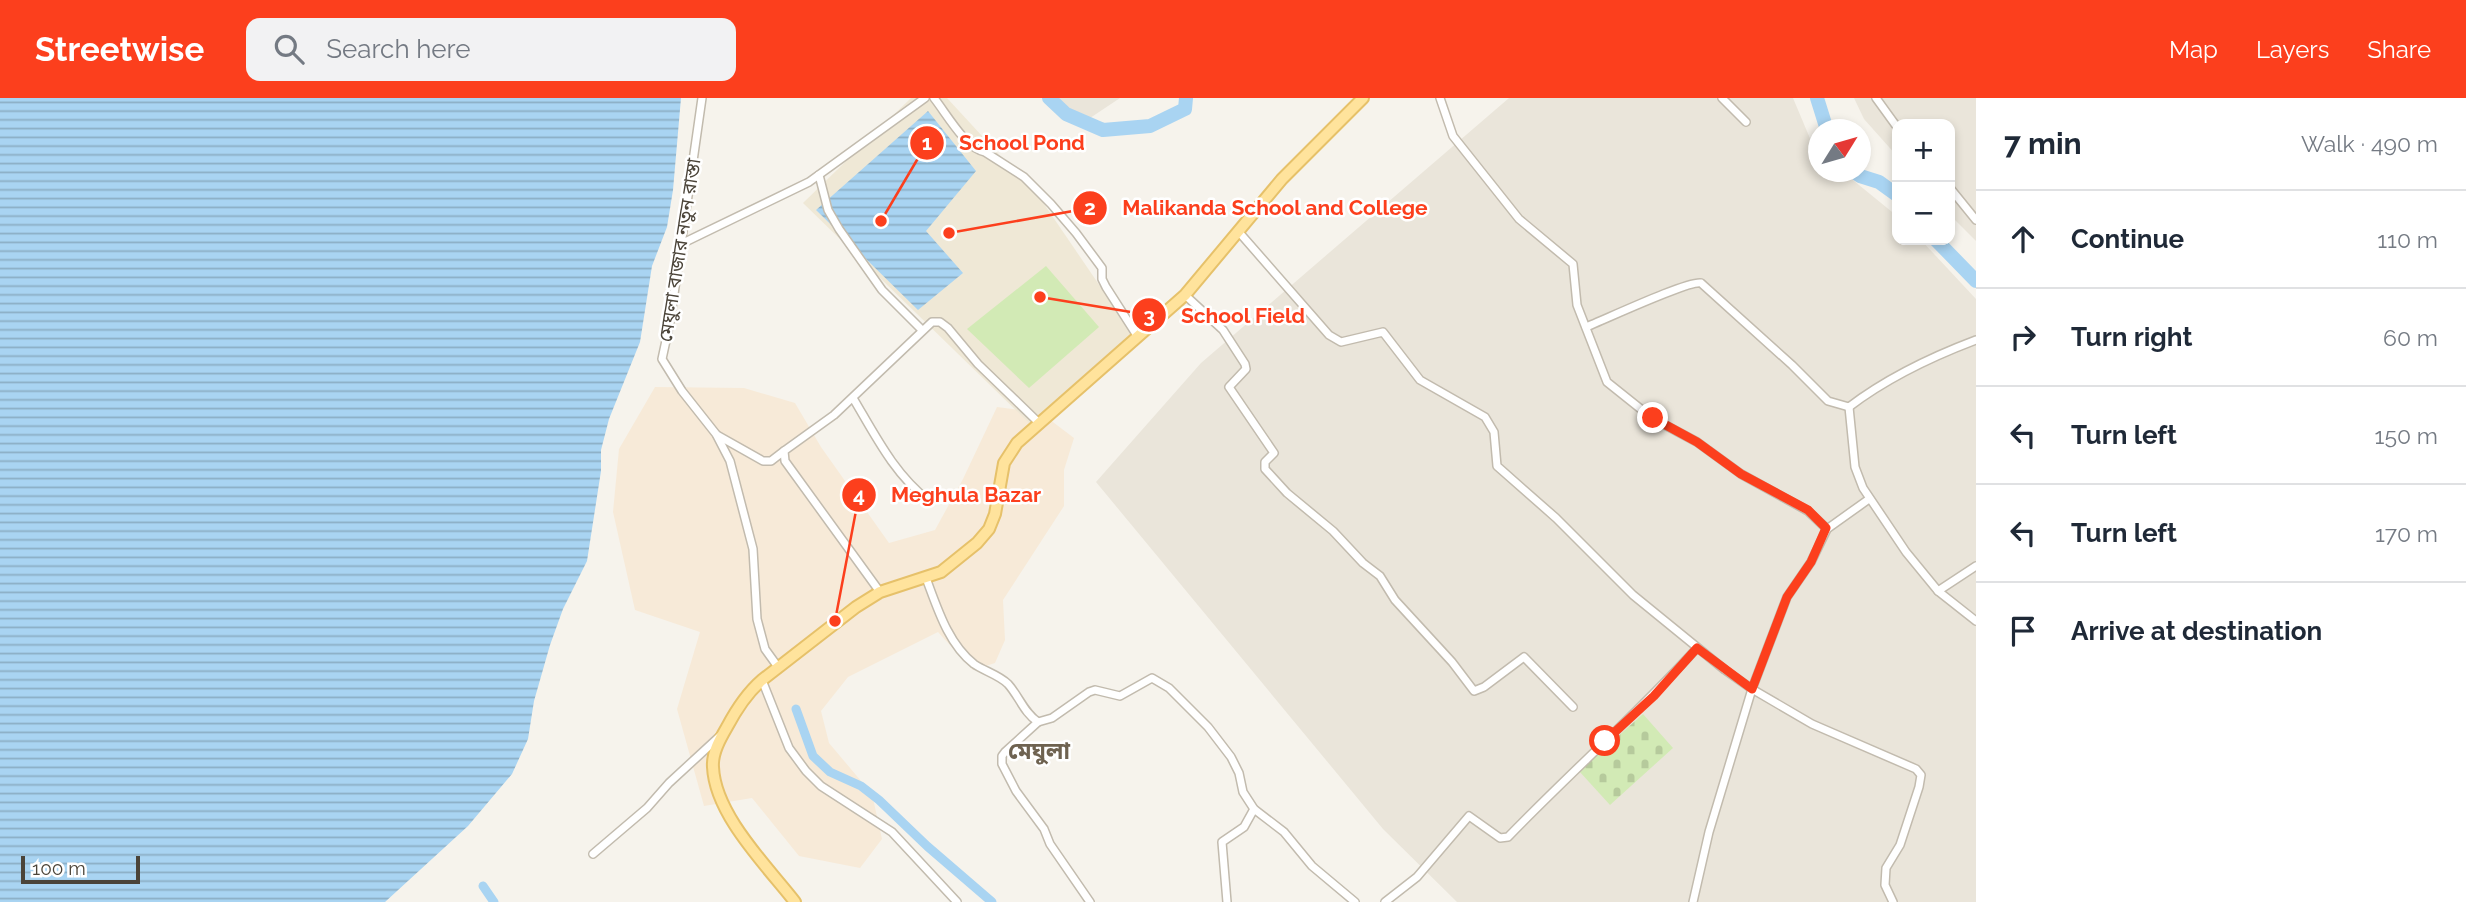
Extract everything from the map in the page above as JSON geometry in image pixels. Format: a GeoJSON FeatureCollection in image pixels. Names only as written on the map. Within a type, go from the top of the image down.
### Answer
{"type":"FeatureCollection","features":[{"type":"Feature","properties":{"kind":"main road"},"geometry":{"type":"LineString","coordinates":[[795,902],[750,846],[718,794],[713,766],[718,744],[753,688],[856,607],[880,592],[941,572],[962,556],[989,529],[995,514],[1004,463],[1017,443],[1185,295],[1282,179],[1363,98]]}},
{"type":"Feature","properties":{"kind":"street","name":"মেঘুলা বাজার নতুন রাস্তা"},"geometry":{"type":"LineString","coordinates":[[702,98],[662,359],[682,391],[716,434],[730,461],[753,549],[757,619],[765,649],[778,667]]}},
{"type":"Feature","properties":{"kind":"street"},"geometry":{"type":"LineString","coordinates":[[681,244],[809,182],[925,98]]}},
{"type":"Feature","properties":{"kind":"street"},"geometry":{"type":"LineString","coordinates":[[934,98],[970,144],[1024,177],[1076,233],[1102,268],[1102,279],[1106,287],[1138,337]]}},
{"type":"Feature","properties":{"kind":"street"},"geometry":{"type":"LineString","coordinates":[[1440,98],[1452,136],[1519,219],[1573,264],[1577,305],[1608,382],[1653,418],[1697,442],[1741,474],[1808,510],[1826,528]]}},
{"type":"Feature","properties":{"kind":"street"},"geometry":{"type":"LineString","coordinates":[[1722,98],[1746,122]]}},
{"type":"Feature","properties":{"kind":"street"},"geometry":{"type":"LineString","coordinates":[[1876,98],[1892,120]]}},
{"type":"Feature","properties":{"kind":"street"},"geometry":{"type":"LineString","coordinates":[[819,175],[828,210],[839,229],[881,290],[922,330]]}},
{"type":"Feature","properties":{"kind":"street"},"geometry":{"type":"LineString","coordinates":[[1955,194],[1976,220]]}},
{"type":"Feature","properties":{"kind":"street"},"geometry":{"type":"LineString","coordinates":[[1238,231],[1329,335],[1341,342],[1383,332],[1420,380],[1485,417],[1494,432],[1497,466],[1556,518],[1633,595],[1697,648],[1752,689],[1812,724],[1911,765],[1921,775],[1900,845],[1886,868],[1885,885],[1893,902]]}},
{"type":"Feature","properties":{"kind":"street"},"geometry":{"type":"LineString","coordinates":[[1586,327],[1669,291],[1695,282],[1701,283],[1828,401],[1849,407]]}},
{"type":"Feature","properties":{"kind":"street"},"geometry":{"type":"LineString","coordinates":[[1185,295],[1223,330],[1245,364],[1244,374],[1229,387],[1274,453],[1265,462],[1265,469],[1287,493],[1333,531],[1363,563],[1380,576],[1395,600],[1452,662],[1474,691],[1484,687],[1524,657],[1573,708]]}},
{"type":"Feature","properties":{"kind":"street"},"geometry":{"type":"LineString","coordinates":[[716,434],[762,461],[771,461],[834,415],[932,322],[940,322],[948,328],[978,364],[1038,422]]}},
{"type":"Feature","properties":{"kind":"street"},"geometry":{"type":"LineString","coordinates":[[1849,407],[1864,395],[1931,357],[1976,340]]}},
{"type":"Feature","properties":{"kind":"street"},"geometry":{"type":"LineString","coordinates":[[853,398],[897,469],[910,486],[929,501]]}},
{"type":"Feature","properties":{"kind":"street"},"geometry":{"type":"LineString","coordinates":[[1849,407],[1855,467],[1869,499],[1938,592],[1976,621]]}},
{"type":"Feature","properties":{"kind":"street"},"geometry":{"type":"LineString","coordinates":[[784,451],[785,461],[880,592]]}},
{"type":"Feature","properties":{"kind":"street"},"geometry":{"type":"LineString","coordinates":[[1693,902],[1709,832],[1752,689],[1787,597],[1811,562],[1826,528],[1869,499]]}},
{"type":"Feature","properties":{"kind":"street"},"geometry":{"type":"LineString","coordinates":[[1938,592],[1976,566]]}},
{"type":"Feature","properties":{"kind":"street"},"geometry":{"type":"LineString","coordinates":[[926,578],[940,615],[953,639],[972,663],[1008,684],[1029,715],[1038,722]]}},
{"type":"Feature","properties":{"kind":"street"},"geometry":{"type":"LineString","coordinates":[[1385,902],[1417,877],[1469,816],[1500,838],[1508,837],[1554,789],[1654,696],[1697,648]]}},
{"type":"Feature","properties":{"kind":"street"},"geometry":{"type":"LineString","coordinates":[[1090,902],[1050,844],[1044,829],[1016,791],[1002,764],[1002,756],[1038,722],[1052,718],[1089,692],[1095,690],[1120,696],[1152,678],[1169,688],[1208,727],[1231,757],[1239,773],[1242,792],[1254,809],[1284,832],[1312,866],[1355,902]]}},
{"type":"Feature","properties":{"kind":"street"},"geometry":{"type":"LineString","coordinates":[[762,680],[789,748],[806,771],[821,786],[892,832],[957,902]]}},
{"type":"Feature","properties":{"kind":"street"},"geometry":{"type":"LineString","coordinates":[[593,854],[647,808],[669,783],[723,733]]}},
{"type":"Feature","properties":{"kind":"street"},"geometry":{"type":"LineString","coordinates":[[1227,902],[1222,842],[1244,827],[1254,809]]}},
{"type":"Feature","properties":{"kind":"shaded area"},"geometry":{"type":"Polygon","coordinates":[[[911,98],[947,98],[1042,201],[1132,333],[1029,423],[803,203],[911,98]]]}},
{"type":"Feature","properties":{"kind":"shaded area"},"geometry":{"type":"Polygon","coordinates":[[[1056,98],[1120,98],[1084,122],[1056,98]]]}},
{"type":"Feature","properties":{"kind":"shaded area"},"geometry":{"type":"Polygon","coordinates":[[[1509,98],[1793,98],[1808,134],[1808,182],[1855,182],[1892,212],[1892,245],[1926,245],[1976,299],[1976,902],[1457,902],[1383,829],[1096,482],[1201,363],[1509,98]]]}},
{"type":"Feature","properties":{"kind":"shaded area"},"geometry":{"type":"Polygon","coordinates":[[[1854,98],[1976,98],[1976,241],[1955,220],[1955,119],[1892,119],[1892,150],[1871,127],[1871,119],[1864,119],[1854,98]]]}},
{"type":"Feature","properties":{"kind":"shaded area"},"geometry":{"type":"Polygon","coordinates":[[[655,387],[744,388],[795,403],[821,447],[889,543],[935,530],[997,407],[1041,413],[1074,438],[1064,470],[1064,506],[1003,600],[1005,640],[995,663],[973,670],[938,632],[848,677],[821,711],[829,743],[872,794],[882,839],[860,868],[799,856],[752,798],[704,806],[677,709],[700,632],[635,610],[613,512],[619,449],[655,387]]]}},
{"type":"Feature","properties":{"kind":"green space"},"geometry":{"type":"Polygon","coordinates":[[[1046,266],[1099,327],[1029,388],[967,329],[1046,266]]]}},
{"type":"Feature","properties":{"kind":"green space"},"geometry":{"type":"Polygon","coordinates":[[[1643,714],[1673,748],[1610,805],[1579,771],[1643,714]]]}},
{"type":"Feature","properties":{"kind":"water"},"geometry":{"type":"Polygon","coordinates":[[[0,98],[681,98],[667,227],[652,266],[640,342],[609,419],[601,450],[601,471],[587,561],[563,609],[550,645],[534,701],[528,739],[512,774],[468,826],[385,902],[0,902],[0,98]]]}},
{"type":"Feature","properties":{"kind":"water"},"geometry":{"type":"Polygon","coordinates":[[[928,111],[976,171],[926,231],[963,273],[918,310],[816,210],[928,111]]]}},
{"type":"Feature","properties":{"kind":"waterway"},"geometry":{"type":"LineString","coordinates":[[1049,98],[1066,114],[1103,130],[1150,126],[1185,109],[1186,98]]}},
{"type":"Feature","properties":{"kind":"waterway"},"geometry":{"type":"LineString","coordinates":[[1817,98],[1824,119]]}},
{"type":"Feature","properties":{"kind":"waterway"},"geometry":{"type":"LineString","coordinates":[[1871,179],[1892,191]]}},
{"type":"Feature","properties":{"kind":"waterway"},"geometry":{"type":"LineString","coordinates":[[1941,245],[1976,281]]}},
{"type":"Feature","properties":{"kind":"waterway"},"geometry":{"type":"LineString","coordinates":[[796,709],[813,756],[830,772],[861,786],[879,800],[992,902]]}},
{"type":"Feature","properties":{"kind":"waterway"},"geometry":{"type":"LineString","coordinates":[[483,886],[494,902]]}},
{"type":"Feature","properties":{"kind":"place","name":"School Pond"},"geometry":{"type":"Point","coordinates":[881,221]}},
{"type":"Feature","properties":{"kind":"place","name":"Malikanda School and College"},"geometry":{"type":"Point","coordinates":[949,233]}},
{"type":"Feature","properties":{"kind":"place","name":"School Field"},"geometry":{"type":"Point","coordinates":[1040,297]}},
{"type":"Feature","properties":{"kind":"place","name":"Meghula Bazar"},"geometry":{"type":"Point","coordinates":[835,621]}},
{"type":"Feature","properties":{"kind":"district","name":"মেঘুলা"},"geometry":{"type":"Point","coordinates":[1039,751]}},
{"type":"Feature","properties":{"kind":"route"},"geometry":{"type":"LineString","coordinates":[[1605,741],[1654,696],[1697,648],[1752,689],[1787,597],[1811,562],[1826,528],[1808,510],[1741,474],[1697,442],[1653,418]]}}]}
